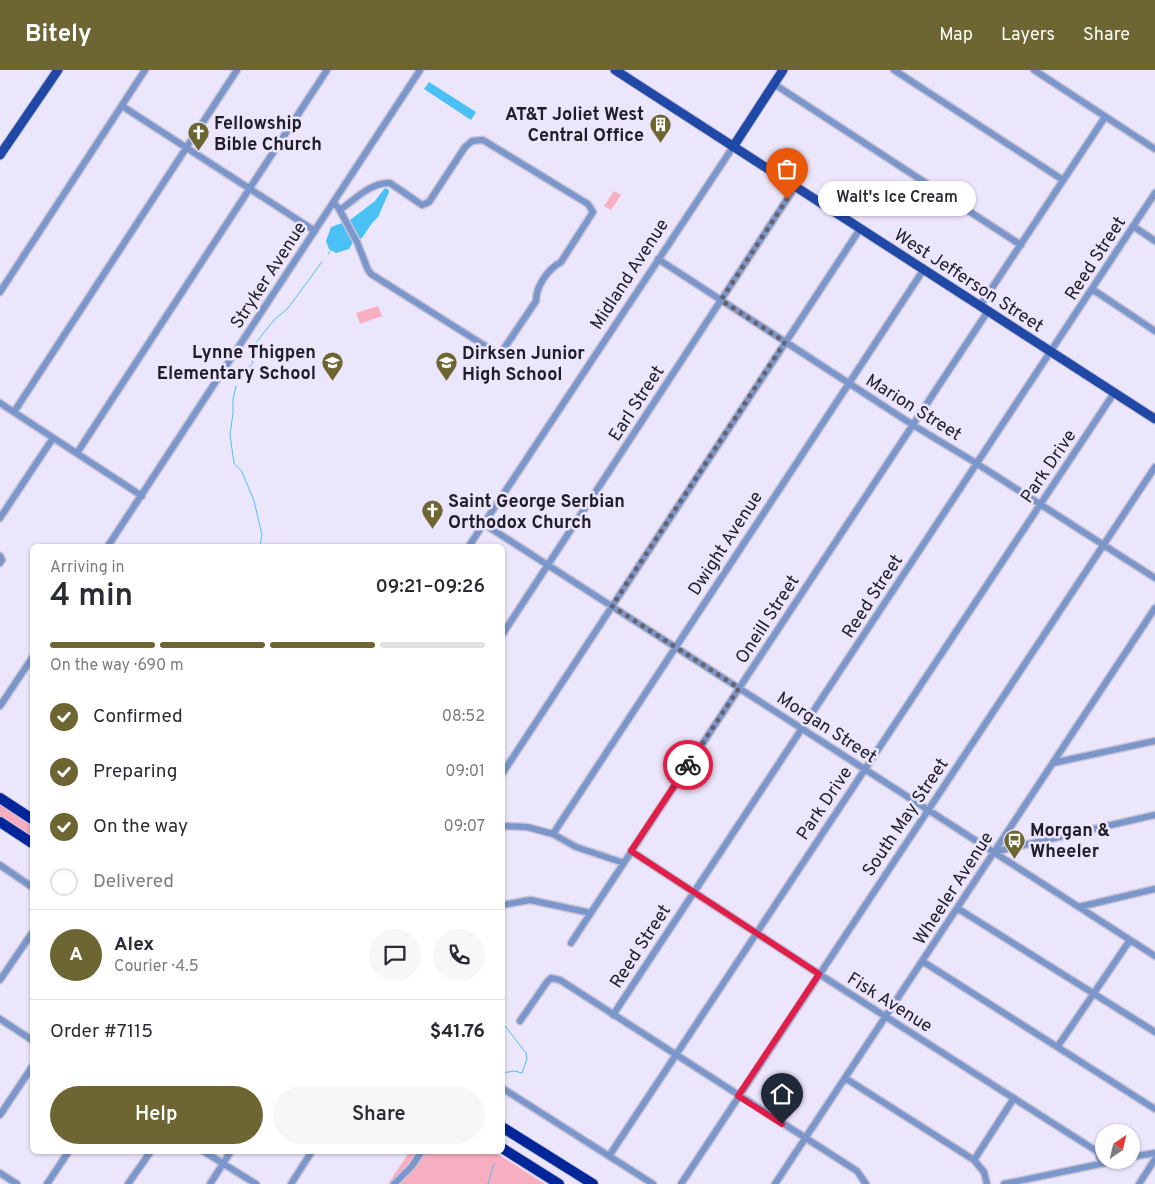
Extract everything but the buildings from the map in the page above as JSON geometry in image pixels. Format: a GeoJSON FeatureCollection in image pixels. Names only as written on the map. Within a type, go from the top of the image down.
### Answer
{"type":"FeatureCollection","features":[{"type":"Feature","properties":{"kind":"highway"},"geometry":{"type":"LineString","coordinates":[[0,798],[30,818]]}},
{"type":"Feature","properties":{"kind":"highway"},"geometry":{"type":"LineString","coordinates":[[0,822],[30,842]]}},
{"type":"Feature","properties":{"kind":"highway"},"geometry":{"type":"LineString","coordinates":[[505,1129],[593,1184]]}},
{"type":"Feature","properties":{"kind":"highway"},"geometry":{"type":"LineString","coordinates":[[505,1150],[559,1184]]}},
{"type":"Feature","properties":{"kind":"main road"},"geometry":{"type":"LineString","coordinates":[[0,155],[58,70]]}},
{"type":"Feature","properties":{"kind":"main road","name":"West Jefferson Street"},"geometry":{"type":"LineString","coordinates":[[615,70],[1155,419]]}},
{"type":"Feature","properties":{"kind":"main road","name":"Midland Avenue"},"geometry":{"type":"LineString","coordinates":[[733,147],[783,70]]}},
{"type":"Feature","properties":{"kind":"street"},"geometry":{"type":"LineString","coordinates":[[0,292],[146,70]]}},
{"type":"Feature","properties":{"kind":"street"},"geometry":{"type":"LineString","coordinates":[[14,412],[236,70]]}},
{"type":"Feature","properties":{"kind":"street"},"geometry":{"type":"LineString","coordinates":[[77,453],[327,70]]}},
{"type":"Feature","properties":{"kind":"street","name":"Stryker Avenue"},"geometry":{"type":"LineString","coordinates":[[109,544],[420,70]]}},
{"type":"Feature","properties":{"kind":"street"},"geometry":{"type":"LineString","coordinates":[[894,70],[1063,180]]}},
{"type":"Feature","properties":{"kind":"street"},"geometry":{"type":"LineString","coordinates":[[1034,70],[1155,150]]}},
{"type":"Feature","properties":{"kind":"street"},"geometry":{"type":"LineString","coordinates":[[774,84],[1021,245]]}},
{"type":"Feature","properties":{"kind":"street"},"geometry":{"type":"LineString","coordinates":[[122,106],[315,231]]}},
{"type":"Feature","properties":{"kind":"street","name":"Oneill Street"},"geometry":{"type":"LineString","coordinates":[[571,943],[912,425],[1021,245],[1105,117]]}},
{"type":"Feature","properties":{"kind":"street"},"geometry":{"type":"LineString","coordinates":[[333,203],[340,210],[346,221],[371,274],[498,354],[501,353],[536,301],[536,292],[552,267],[561,262],[593,212],[588,204],[483,140],[472,141],[465,147],[429,202],[422,205],[390,183],[386,183],[372,187],[340,210]]}},
{"type":"Feature","properties":{"kind":"street","name":"Midland Avenue"},"geometry":{"type":"LineString","coordinates":[[470,544],[733,147]]}},
{"type":"Feature","properties":{"kind":"street","name":"Earl Street"},"geometry":{"type":"LineString","coordinates":[[505,631],[795,187]]}},
{"type":"Feature","properties":{"kind":"street","name":"Reed Street"},"geometry":{"type":"LineString","coordinates":[[613,1015],[1155,193]]}},
{"type":"Feature","properties":{"kind":"street"},"geometry":{"type":"LineString","coordinates":[[1133,226],[1155,241]]}},
{"type":"Feature","properties":{"kind":"street"},"geometry":{"type":"LineString","coordinates":[[505,769],[860,229]]}},
{"type":"Feature","properties":{"kind":"street","name":"Marion Street"},"geometry":{"type":"LineString","coordinates":[[658,259],[912,425],[976,463],[1155,578]]}},
{"type":"Feature","properties":{"kind":"street","name":"Dwight Avenue"},"geometry":{"type":"LineString","coordinates":[[552,834],[924,270]]}},
{"type":"Feature","properties":{"kind":"street"},"geometry":{"type":"LineString","coordinates":[[1092,289],[1155,331]]}},
{"type":"Feature","properties":{"kind":"street","name":"Park Drive"},"geometry":{"type":"LineString","coordinates":[[609,1156],[1114,393]]}},
{"type":"Feature","properties":{"kind":"street"},"geometry":{"type":"LineString","coordinates":[[0,402],[142,496]]}},
{"type":"Feature","properties":{"kind":"street"},"geometry":{"type":"LineString","coordinates":[[0,518],[54,438]]}},
{"type":"Feature","properties":{"kind":"street","name":"South May Street"},"geometry":{"type":"LineString","coordinates":[[681,1184],[1155,467]]}},
{"type":"Feature","properties":{"kind":"street","name":"Morgan Street"},"geometry":{"type":"LineString","coordinates":[[484,524],[1155,956]]}},
{"type":"Feature","properties":{"kind":"street","name":"Wheeler Avenue"},"geometry":{"type":"LineString","coordinates":[[775,1184],[1155,608]]}},
{"type":"Feature","properties":{"kind":"street"},"geometry":{"type":"LineString","coordinates":[[0,706],[30,661]]}},
{"type":"Feature","properties":{"kind":"street"},"geometry":{"type":"LineString","coordinates":[[1053,763],[1155,741]]}},
{"type":"Feature","properties":{"kind":"street"},"geometry":{"type":"LineString","coordinates":[[994,852],[1155,815]]}},
{"type":"Feature","properties":{"kind":"street"},"geometry":{"type":"LineString","coordinates":[[505,826],[527,827],[552,834],[576,847],[624,863]]}},
{"type":"Feature","properties":{"kind":"street","name":"Fisk Avenue"},"geometry":{"type":"LineString","coordinates":[[631,851],[819,974],[1095,1150]]}},
{"type":"Feature","properties":{"kind":"street"},"geometry":{"type":"LineString","coordinates":[[0,865],[30,885]]}},
{"type":"Feature","properties":{"kind":"street"},"geometry":{"type":"LineString","coordinates":[[1079,906],[1155,889]]}},
{"type":"Feature","properties":{"kind":"street"},"geometry":{"type":"LineString","coordinates":[[505,904],[530,900],[590,913]]}},
{"type":"Feature","properties":{"kind":"street"},"geometry":{"type":"LineString","coordinates":[[957,908],[1155,1032]]}},
{"type":"Feature","properties":{"kind":"street"},"geometry":{"type":"LineString","coordinates":[[0,980],[30,936]]}},
{"type":"Feature","properties":{"kind":"street"},"geometry":{"type":"LineString","coordinates":[[1058,1046],[1130,940]]}},
{"type":"Feature","properties":{"kind":"street"},"geometry":{"type":"LineString","coordinates":[[922,961],[1155,1109]]}},
{"type":"Feature","properties":{"kind":"street"},"geometry":{"type":"LineString","coordinates":[[520,1021],[546,982],[551,978],[560,980],[857,1171],[866,1184]]}},
{"type":"Feature","properties":{"kind":"street"},"geometry":{"type":"LineString","coordinates":[[0,1019],[30,1039]]}},
{"type":"Feature","properties":{"kind":"street"},"geometry":{"type":"LineString","coordinates":[[0,1115],[30,1070]]}},
{"type":"Feature","properties":{"kind":"street"},"geometry":{"type":"LineString","coordinates":[[845,1078],[974,1160],[984,1172],[987,1184]]}},
{"type":"Feature","properties":{"kind":"street"},"geometry":{"type":"LineString","coordinates":[[505,1090],[653,1184]]}},
{"type":"Feature","properties":{"kind":"street"},"geometry":{"type":"LineString","coordinates":[[974,1160],[1014,1098]]}},
{"type":"Feature","properties":{"kind":"street"},"geometry":{"type":"LineString","coordinates":[[1140,1156],[1155,1153]]}},
{"type":"Feature","properties":{"kind":"street"},"geometry":{"type":"LineString","coordinates":[[47,1184],[67,1154]]}},
{"type":"Feature","properties":{"kind":"street"},"geometry":{"type":"LineString","coordinates":[[128,1184],[149,1154]]}},
{"type":"Feature","properties":{"kind":"street"},"geometry":{"type":"LineString","coordinates":[[208,1154],[256,1184]]}},
{"type":"Feature","properties":{"kind":"street"},"geometry":{"type":"LineString","coordinates":[[210,1184],[230,1154]]}},
{"type":"Feature","properties":{"kind":"street"},"geometry":{"type":"LineString","coordinates":[[291,1184],[310,1154]]}},
{"type":"Feature","properties":{"kind":"street"},"geometry":{"type":"LineString","coordinates":[[394,1184],[412,1166],[420,1154]]}},
{"type":"Feature","properties":{"kind":"street"},"geometry":{"type":"LineString","coordinates":[[1138,1184],[1155,1159]]}},
{"type":"Feature","properties":{"kind":"street"},"geometry":{"type":"LineString","coordinates":[[1004,1184],[1095,1165]]}},
{"type":"Feature","properties":{"kind":"street"},"geometry":{"type":"LineString","coordinates":[[0,1173],[17,1184]]}},
{"type":"Feature","properties":{"kind":"shaded area"},"geometry":{"type":"Polygon","coordinates":[[[614,191],[621,195],[611,210],[604,206],[614,191]]]}},
{"type":"Feature","properties":{"kind":"shaded area"},"geometry":{"type":"Polygon","coordinates":[[[378,306],[382,316],[360,324],[356,313],[378,306]]]}},
{"type":"Feature","properties":{"kind":"shaded area"},"geometry":{"type":"Polygon","coordinates":[[[0,803],[25,821],[30,822],[30,837],[0,817],[0,803]]]}},
{"type":"Feature","properties":{"kind":"shaded area"},"geometry":{"type":"Polygon","coordinates":[[[408,1154],[498,1154],[545,1184],[388,1184],[408,1154]]]}},
{"type":"Feature","properties":{"kind":"water"},"geometry":{"type":"Polygon","coordinates":[[[429,82],[476,112],[471,120],[424,89],[429,82]]]}},
{"type":"Feature","properties":{"kind":"water"},"geometry":{"type":"Polygon","coordinates":[[[385,188],[389,192],[378,217],[362,238],[353,242],[349,249],[336,253],[329,249],[326,241],[331,227],[350,220],[375,201],[385,188]]]}},
{"type":"Feature","properties":{"kind":"waterway"},"geometry":{"type":"LineString","coordinates":[[328,254],[331,250]]}},
{"type":"Feature","properties":{"kind":"waterway"},"geometry":{"type":"LineString","coordinates":[[240,380],[239,370],[252,365],[253,362],[250,357],[252,348],[273,321],[288,308],[322,262]]}},
{"type":"Feature","properties":{"kind":"waterway"},"geometry":{"type":"LineString","coordinates":[[236,386],[230,435],[234,463],[242,472],[254,501],[262,535],[260,544]]}},
{"type":"Feature","properties":{"kind":"waterway"},"geometry":{"type":"LineString","coordinates":[[505,1026],[526,1053],[527,1059],[522,1073],[515,1071],[505,1073]]}},
{"type":"Feature","properties":{"kind":"waterway"},"geometry":{"type":"LineString","coordinates":[[488,1184],[494,1164]]}},
{"type":"Feature","properties":{"kind":"way so far"},"geometry":{"type":"LineString","coordinates":[[688,765],[739,688],[612,606],[785,342],[721,300],[787,199]]}},
{"type":"Feature","properties":{"kind":"place","name":"AT&T Joliet West Central Office"},"geometry":{"type":"Point","coordinates":[660,143]}},
{"type":"Feature","properties":{"kind":"place","name":"Fellowship Bible Church"},"geometry":{"type":"Point","coordinates":[198,152]}},
{"type":"Feature","properties":{"kind":"place","name":"Walt's Ice Cream"},"geometry":{"type":"Point","coordinates":[787,199]}},
{"type":"Feature","properties":{"kind":"place","name":"Lynne Thigpen Elementary School"},"geometry":{"type":"Point","coordinates":[332,381]}},
{"type":"Feature","properties":{"kind":"place","name":"Dirksen Junior High School"},"geometry":{"type":"Point","coordinates":[446,382]}},
{"type":"Feature","properties":{"kind":"place","name":"Saint George Serbian Orthodox Church"},"geometry":{"type":"Point","coordinates":[432,530]}},
{"type":"Feature","properties":{"kind":"place","name":"Morgan & Wheeler"},"geometry":{"type":"Point","coordinates":[1014,859]}},
{"type":"Feature","properties":{"kind":"route"},"geometry":{"type":"LineString","coordinates":[[688,765],[631,851],[819,974],[738,1096],[782,1124]]}}]}
